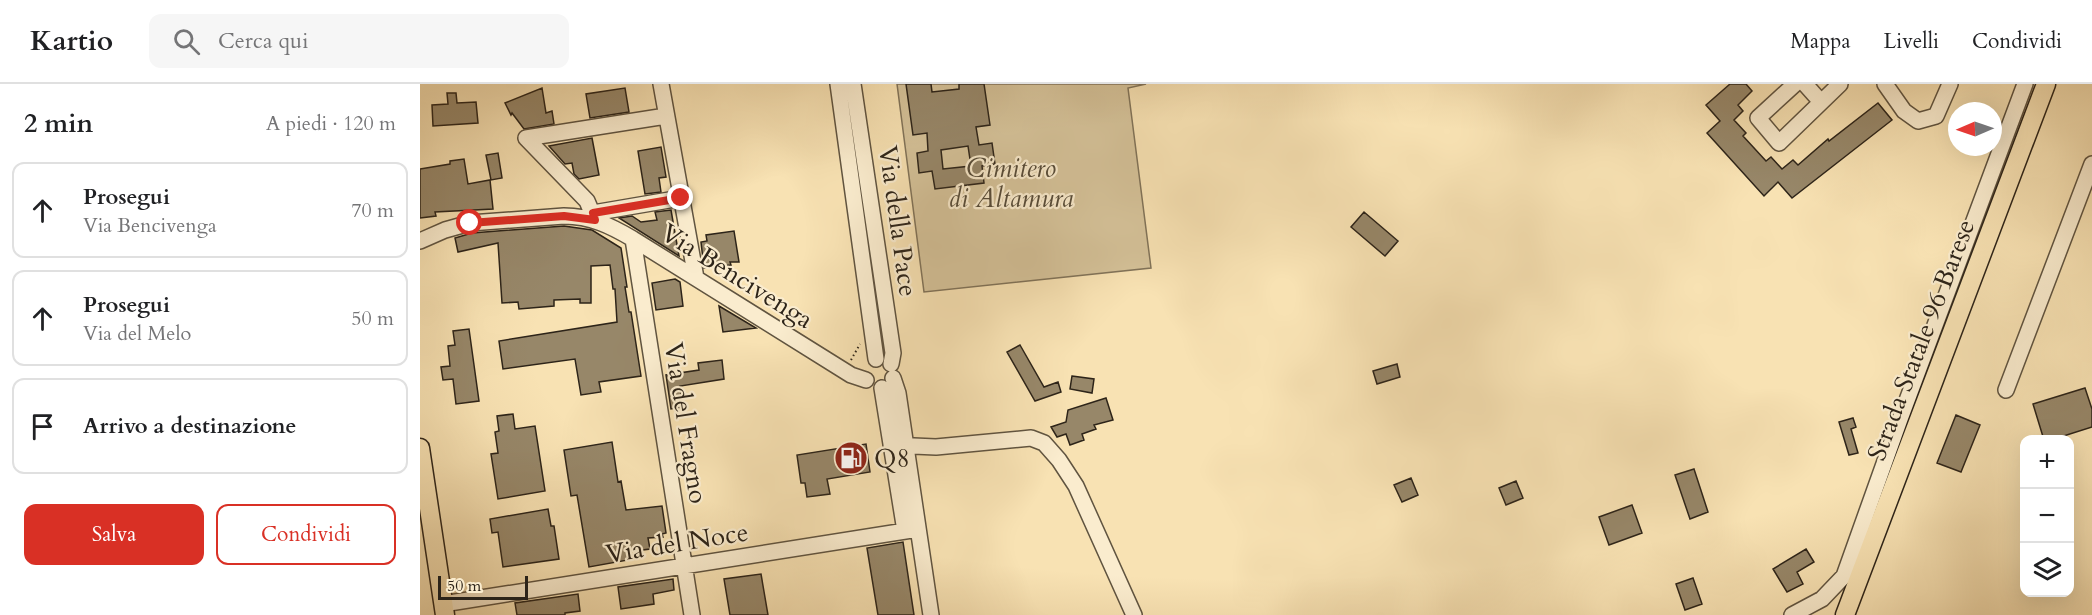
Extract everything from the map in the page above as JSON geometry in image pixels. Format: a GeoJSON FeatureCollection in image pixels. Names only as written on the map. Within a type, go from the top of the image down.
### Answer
{"type":"FeatureCollection","features":[{"type":"Feature","properties":{"kind":"main road","name":"Strada Statale 96 Barese"},"geometry":{"type":"LineString","coordinates":[[1845,615],[2046,84]]}},
{"type":"Feature","properties":{"kind":"main road"},"geometry":{"type":"LineString","coordinates":[[420,448],[444,610]]}},
{"type":"Feature","properties":{"kind":"street"},"geometry":{"type":"LineString","coordinates":[[661,84],[696,278]]}},
{"type":"Feature","properties":{"kind":"street","name":"Via della Pace"},"geometry":{"type":"LineString","coordinates":[[838,84],[876,359]]}},
{"type":"Feature","properties":{"kind":"street","name":"Via della Pace"},"geometry":{"type":"LineString","coordinates":[[854,84],[893,353],[889,377],[891,445],[912,530]]}},
{"type":"Feature","properties":{"kind":"street"},"geometry":{"type":"LineString","coordinates":[[1795,84],[1779,90],[1758,118],[1779,143],[1840,84]]}},
{"type":"Feature","properties":{"kind":"street"},"geometry":{"type":"LineString","coordinates":[[1805,84],[1821,102]]}},
{"type":"Feature","properties":{"kind":"street"},"geometry":{"type":"LineString","coordinates":[[1885,84],[1904,111],[1918,121],[1936,116],[1950,84]]}},
{"type":"Feature","properties":{"kind":"street"},"geometry":{"type":"LineString","coordinates":[[1792,615],[1822,599],[1844,576],[2025,84]]}},
{"type":"Feature","properties":{"kind":"street"},"geometry":{"type":"LineString","coordinates":[[666,116],[526,138],[586,201],[594,217],[681,198]]}},
{"type":"Feature","properties":{"kind":"street"},"geometry":{"type":"LineString","coordinates":[[2006,390],[2092,164]]}},
{"type":"Feature","properties":{"kind":"street","name":"Via Bencivenga"},"geometry":{"type":"LineString","coordinates":[[420,241],[445,230],[470,223],[564,216],[594,217],[861,375],[873,387],[889,377]]}},
{"type":"Feature","properties":{"kind":"street","name":"Via del Fragno"},"geometry":{"type":"LineString","coordinates":[[633,239],[692,615]]}},
{"type":"Feature","properties":{"kind":"street"},"geometry":{"type":"LineString","coordinates":[[861,375],[870,362],[884,359],[889,377]]}},
{"type":"Feature","properties":{"kind":"street","name":"Via della Pace"},"geometry":{"type":"LineString","coordinates":[[889,377],[898,393],[907,447],[912,530]]}},
{"type":"Feature","properties":{"kind":"street"},"geometry":{"type":"LineString","coordinates":[[891,445],[936,447],[1031,438],[1044,443],[1059,460],[1076,486],[1134,615]]}},
{"type":"Feature","properties":{"kind":"street"},"geometry":{"type":"LineString","coordinates":[[912,530],[931,615]]}},
{"type":"Feature","properties":{"kind":"street","name":"Via del Noce"},"geometry":{"type":"LineString","coordinates":[[444,610],[684,566],[912,530]]}},
{"type":"Feature","properties":{"kind":"green space","name":"Cimitero di Altamura"},"geometry":{"type":"Polygon","coordinates":[[[897,84],[1146,84],[1128,88],[1151,268],[924,292],[897,84]]]}},
{"type":"Feature","properties":{"kind":"building"},"geometry":{"type":"Polygon","coordinates":[[[906,84],[931,84],[932,92],[959,89],[959,84],[984,84],[990,125],[976,127],[979,145],[992,143],[995,164],[982,166],[984,183],[935,189],[932,171],[919,173],[917,153],[928,151],[927,133],[913,135],[906,84]],[[968,146],[941,150],[943,169],[971,166],[968,146]]]}},
{"type":"Feature","properties":{"kind":"building"},"geometry":{"type":"Polygon","coordinates":[[[1730,84],[1746,84],[1752,91],[1738,105],[1743,111],[1734,120],[1746,133],[1743,136],[1766,161],[1771,157],[1782,169],[1793,160],[1798,165],[1828,139],[1829,141],[1878,103],[1892,120],[1792,198],[1778,182],[1764,196],[1707,133],[1720,121],[1706,105],[1730,84]]]}},
{"type":"Feature","properties":{"kind":"building"},"geometry":{"type":"Polygon","coordinates":[[[542,88],[546,113],[552,111],[554,124],[524,129],[512,113],[511,115],[505,103],[542,88]]]}},
{"type":"Feature","properties":{"kind":"building"},"geometry":{"type":"Polygon","coordinates":[[[625,88],[629,112],[590,118],[586,94],[625,88]]]}},
{"type":"Feature","properties":{"kind":"building"},"geometry":{"type":"Polygon","coordinates":[[[447,93],[456,93],[457,103],[476,102],[478,123],[433,126],[432,105],[448,104],[447,93]]]}},
{"type":"Feature","properties":{"kind":"building"},"geometry":{"type":"Polygon","coordinates":[[[592,138],[599,175],[579,179],[574,174],[572,163],[565,164],[549,146],[592,138]]]}},
{"type":"Feature","properties":{"kind":"building"},"geometry":{"type":"Polygon","coordinates":[[[661,147],[666,177],[659,178],[661,192],[645,194],[638,151],[661,147]]]}},
{"type":"Feature","properties":{"kind":"building"},"geometry":{"type":"Polygon","coordinates":[[[498,153],[502,178],[491,180],[486,155],[498,153]]]}},
{"type":"Feature","properties":{"kind":"building"},"geometry":{"type":"Polygon","coordinates":[[[464,159],[468,184],[490,180],[493,209],[435,212],[436,216],[420,218],[420,169],[464,159]]]}},
{"type":"Feature","properties":{"kind":"building"},"geometry":{"type":"Polygon","coordinates":[[[671,210],[679,256],[619,218],[632,216],[641,222],[657,220],[655,212],[671,210]]]}},
{"type":"Feature","properties":{"kind":"building"},"geometry":{"type":"Polygon","coordinates":[[[1364,212],[1398,241],[1385,256],[1351,227],[1364,212]]]}},
{"type":"Feature","properties":{"kind":"building"},"geometry":{"type":"Polygon","coordinates":[[[564,226],[592,230],[621,248],[627,287],[625,287],[641,376],[599,382],[601,392],[581,395],[575,359],[503,369],[499,341],[617,322],[615,289],[613,289],[610,265],[591,266],[591,303],[580,303],[580,299],[554,300],[554,306],[519,309],[518,302],[502,303],[498,243],[458,252],[455,238],[472,233],[564,226]]]}},
{"type":"Feature","properties":{"kind":"building"},"geometry":{"type":"Polygon","coordinates":[[[734,231],[739,262],[704,268],[701,242],[707,241],[706,235],[734,231]]]}},
{"type":"Feature","properties":{"kind":"building"},"geometry":{"type":"Polygon","coordinates":[[[675,279],[680,282],[683,306],[656,310],[652,283],[675,279]]]}},
{"type":"Feature","properties":{"kind":"building"},"geometry":{"type":"Polygon","coordinates":[[[719,306],[756,328],[723,332],[719,306]]]}},
{"type":"Feature","properties":{"kind":"building"},"geometry":{"type":"Polygon","coordinates":[[[469,329],[479,401],[456,404],[453,379],[443,380],[441,367],[450,366],[448,346],[455,345],[453,331],[469,329]]]}},
{"type":"Feature","properties":{"kind":"building"},"geometry":{"type":"Polygon","coordinates":[[[1020,345],[1044,387],[1058,382],[1061,392],[1035,401],[1007,352],[1020,345]]]}},
{"type":"Feature","properties":{"kind":"building"},"geometry":{"type":"Polygon","coordinates":[[[722,360],[724,379],[680,386],[683,407],[671,409],[666,375],[699,370],[698,363],[722,360]]]}},
{"type":"Feature","properties":{"kind":"building"},"geometry":{"type":"Polygon","coordinates":[[[1397,364],[1400,377],[1377,384],[1373,371],[1397,364]]]}},
{"type":"Feature","properties":{"kind":"building"},"geometry":{"type":"Polygon","coordinates":[[[1072,376],[1094,379],[1092,393],[1070,389],[1072,376]]]}},
{"type":"Feature","properties":{"kind":"building"},"geometry":{"type":"Polygon","coordinates":[[[2085,388],[2092,409],[2092,427],[2067,435],[2042,435],[2033,404],[2085,388]]]}},
{"type":"Feature","properties":{"kind":"building"},"geometry":{"type":"Polygon","coordinates":[[[1106,398],[1113,420],[1094,425],[1096,429],[1082,434],[1084,440],[1070,445],[1066,434],[1057,437],[1051,427],[1066,422],[1068,410],[1106,398]]]}},
{"type":"Feature","properties":{"kind":"building"},"geometry":{"type":"Polygon","coordinates":[[[513,414],[515,429],[535,426],[545,491],[498,499],[491,454],[498,453],[495,432],[499,431],[497,416],[513,414]]]}},
{"type":"Feature","properties":{"kind":"building"},"geometry":{"type":"Polygon","coordinates":[[[1956,415],[1980,425],[1961,472],[1937,463],[1956,415]]]}},
{"type":"Feature","properties":{"kind":"building"},"geometry":{"type":"Polygon","coordinates":[[[1853,418],[1856,427],[1851,429],[1858,453],[1849,455],[1839,422],[1853,418]]]}},
{"type":"Feature","properties":{"kind":"building"},"geometry":{"type":"Polygon","coordinates":[[[612,442],[618,482],[621,481],[626,510],[662,506],[666,533],[662,534],[663,537],[648,538],[650,549],[627,552],[628,560],[589,567],[577,495],[571,496],[564,450],[612,442]]]}},
{"type":"Feature","properties":{"kind":"building"},"geometry":{"type":"Polygon","coordinates":[[[866,444],[870,472],[827,479],[830,494],[807,497],[805,483],[801,483],[797,455],[866,444]]]}},
{"type":"Feature","properties":{"kind":"building"},"geometry":{"type":"Polygon","coordinates":[[[1694,469],[1708,512],[1690,519],[1675,475],[1694,469]]]}},
{"type":"Feature","properties":{"kind":"building"},"geometry":{"type":"Polygon","coordinates":[[[1411,478],[1418,495],[1402,502],[1394,485],[1411,478]]]}},
{"type":"Feature","properties":{"kind":"building"},"geometry":{"type":"Polygon","coordinates":[[[1516,481],[1523,498],[1506,505],[1499,488],[1516,481]]]}},
{"type":"Feature","properties":{"kind":"building"},"geometry":{"type":"Polygon","coordinates":[[[1632,505],[1642,533],[1609,545],[1599,517],[1632,505]]]}},
{"type":"Feature","properties":{"kind":"building"},"geometry":{"type":"Polygon","coordinates":[[[548,509],[551,526],[554,526],[559,559],[503,567],[498,532],[492,533],[490,519],[548,509]]]}},
{"type":"Feature","properties":{"kind":"building"},"geometry":{"type":"Polygon","coordinates":[[[903,542],[914,615],[878,615],[867,548],[903,542]]]}},
{"type":"Feature","properties":{"kind":"building"},"geometry":{"type":"Polygon","coordinates":[[[1806,549],[1814,562],[1797,572],[1803,584],[1787,592],[1773,569],[1806,549]]]}},
{"type":"Feature","properties":{"kind":"building"},"geometry":{"type":"Polygon","coordinates":[[[761,574],[768,615],[730,615],[724,579],[761,574]]]}},
{"type":"Feature","properties":{"kind":"building"},"geometry":{"type":"Polygon","coordinates":[[[1693,578],[1702,604],[1685,610],[1676,584],[1693,578]]]}},
{"type":"Feature","properties":{"kind":"building"},"geometry":{"type":"Polygon","coordinates":[[[673,579],[674,590],[653,594],[654,604],[621,609],[618,587],[673,579]]]}},
{"type":"Feature","properties":{"kind":"building"},"geometry":{"type":"Polygon","coordinates":[[[578,594],[580,611],[565,613],[565,615],[517,615],[515,603],[578,594]]]}},
{"type":"Feature","properties":{"kind":"place","name":"Q8"},"geometry":{"type":"Point","coordinates":[851,458]}},
{"type":"Feature","properties":{"kind":"route"},"geometry":{"type":"LineString","coordinates":[[470,223],[564,216],[595,220],[593,213],[681,198]]}}]}
